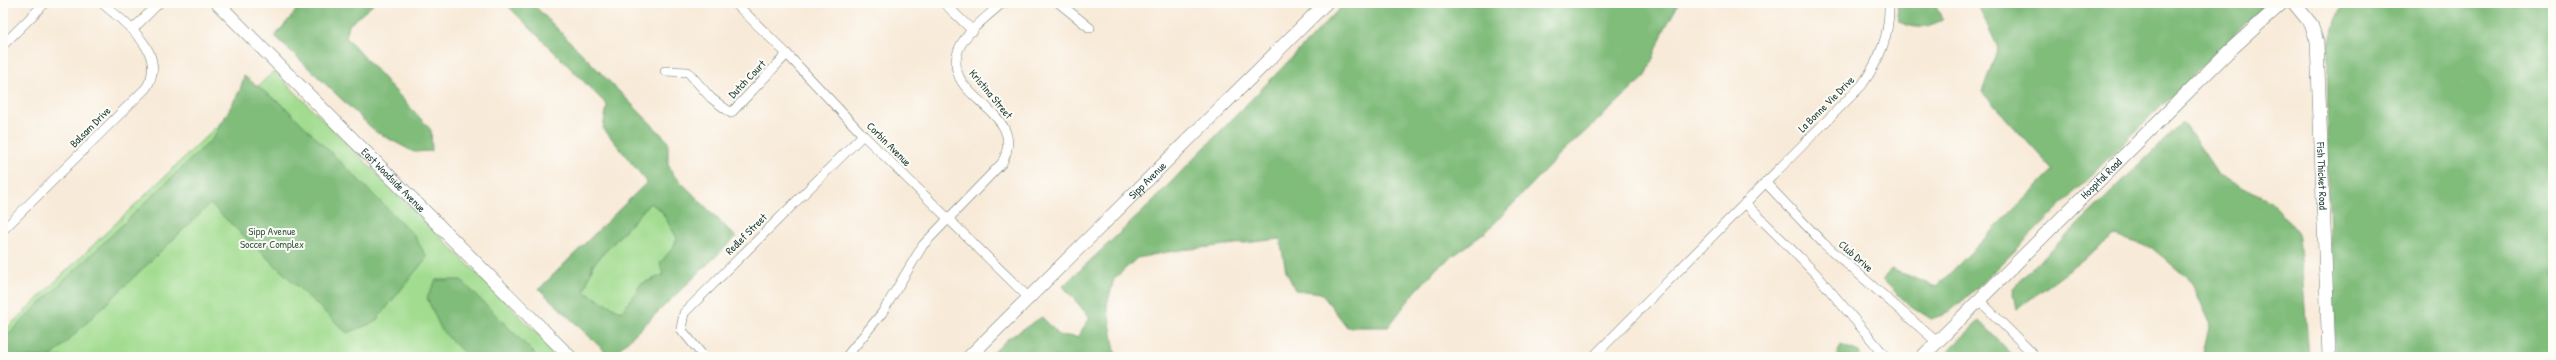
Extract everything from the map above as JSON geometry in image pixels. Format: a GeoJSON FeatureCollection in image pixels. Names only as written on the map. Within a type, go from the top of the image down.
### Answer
{"type":"FeatureCollection","features":[{"type":"Feature","properties":{"kind":"street"},"geometry":{"type":"LineString","coordinates":[[3,45],[44,3]]}},
{"type":"Feature","properties":{"kind":"street","name":"Balsam Drive"},"geometry":{"type":"LineString","coordinates":[[3,230],[146,88],[153,78],[154,66],[151,54],[132,30],[102,3]]}},
{"type":"Feature","properties":{"kind":"street"},"geometry":{"type":"LineString","coordinates":[[132,30],[159,3]]}},
{"type":"Feature","properties":{"kind":"street","name":"East Woodside Avenue"},"geometry":{"type":"LineString","coordinates":[[217,3],[570,357]]}},
{"type":"Feature","properties":{"kind":"street","name":"Corbin Avenue"},"geometry":{"type":"LineString","coordinates":[[735,3],[787,54],[862,135],[1029,298]]}},
{"type":"Feature","properties":{"kind":"street"},"geometry":{"type":"LineString","coordinates":[[944,3],[973,31]]}},
{"type":"Feature","properties":{"kind":"street","name":"Kristina Street"},"geometry":{"type":"LineString","coordinates":[[947,218],[1002,163],[1008,152],[1009,139],[1004,127],[966,87],[956,67],[957,55],[973,31],[1002,3]]}},
{"type":"Feature","properties":{"kind":"street"},"geometry":{"type":"LineString","coordinates":[[1059,3],[1072,16],[1090,28]]}},
{"type":"Feature","properties":{"kind":"street","name":"Sipp Avenue"},"geometry":{"type":"LineString","coordinates":[[969,357],[1326,3]]}},
{"type":"Feature","properties":{"kind":"street","name":"La Bonne Vie Drive"},"geometry":{"type":"LineString","coordinates":[[1593,357],[1866,80],[1883,52],[1889,20],[1888,3]]}},
{"type":"Feature","properties":{"kind":"street","name":"Hospital Road"},"geometry":{"type":"LineString","coordinates":[[1922,357],[2228,52],[2282,3]]}},
{"type":"Feature","properties":{"kind":"street","name":"Fish Thicket Road"},"geometry":{"type":"LineString","coordinates":[[2294,3],[2311,24],[2317,42],[2329,357]]}},
{"type":"Feature","properties":{"kind":"street","name":"Dutch Court"},"geometry":{"type":"LineString","coordinates":[[665,71],[688,72],[711,98],[731,113],[787,54]]}},
{"type":"Feature","properties":{"kind":"street","name":"Redlef Street"},"geometry":{"type":"LineString","coordinates":[[704,357],[681,329],[684,313],[862,135]]}},
{"type":"Feature","properties":{"kind":"street","name":"Club Drive"},"geometry":{"type":"LineString","coordinates":[[1765,182],[1823,242],[1937,342]]}},
{"type":"Feature","properties":{"kind":"street"},"geometry":{"type":"LineString","coordinates":[[1745,203],[1816,274],[1886,357]]}},
{"type":"Feature","properties":{"kind":"street"},"geometry":{"type":"LineString","coordinates":[[846,357],[882,313],[923,245],[947,218]]}},
{"type":"Feature","properties":{"kind":"street"},"geometry":{"type":"LineString","coordinates":[[1979,300],[2036,357]]}},
{"type":"Feature","properties":{"kind":"green space"},"geometry":{"type":"Polygon","coordinates":[[[293,3],[375,3],[349,25],[346,37],[431,130],[432,151],[414,152],[376,132],[275,36],[296,11],[293,3]]]}},
{"type":"Feature","properties":{"kind":"green space"},"geometry":{"type":"Polygon","coordinates":[[[505,3],[532,3],[668,141],[668,164],[673,174],[736,237],[611,357],[539,289],[647,182],[603,128],[607,105],[505,3]],[[650,203],[593,265],[584,292],[622,312],[641,284],[663,275],[660,263],[673,248],[677,238],[661,210],[650,203]]]}},
{"type":"Feature","properties":{"kind":"green space"},"geometry":{"type":"Polygon","coordinates":[[[1345,3],[1678,5],[1664,30],[1646,76],[1562,153],[1486,232],[1438,267],[1415,292],[1388,327],[1347,327],[1321,293],[1295,290],[1286,271],[1280,239],[1173,251],[1137,258],[1114,279],[1107,305],[1116,357],[989,357],[1006,340],[1042,317],[1059,335],[1077,337],[1090,318],[1063,286],[1141,213],[1345,3]]]}},
{"type":"Feature","properties":{"kind":"green space"},"geometry":{"type":"Polygon","coordinates":[[[1897,3],[1934,3],[1943,20],[1921,27],[1906,25],[1899,22],[1897,3]]]}},
{"type":"Feature","properties":{"kind":"green space"},"geometry":{"type":"Polygon","coordinates":[[[1977,3],[2266,3],[1976,289],[1948,313],[1931,319],[1908,304],[1883,280],[1891,269],[1936,287],[2053,170],[1982,92],[1998,48],[1977,3]]]}},
{"type":"Feature","properties":{"kind":"green space"},"geometry":{"type":"Polygon","coordinates":[[[2342,3],[2553,3],[2553,357],[2335,357],[2327,157],[2328,43],[2342,3]]]}},
{"type":"Feature","properties":{"kind":"green space","name":"Sipp Avenue Soccer Complex"},"geometry":{"type":"Polygon","coordinates":[[[274,71],[561,357],[31,357],[5,330],[274,71]]]}},
{"type":"Feature","properties":{"kind":"green space"},"geometry":{"type":"Polygon","coordinates":[[[244,76],[285,107],[413,234],[427,257],[375,322],[347,333],[210,204],[51,357],[3,357],[3,339],[213,138],[240,90],[244,76]]]}},
{"type":"Feature","properties":{"kind":"green space"},"geometry":{"type":"Polygon","coordinates":[[[2183,122],[2219,175],[2273,203],[2299,235],[2309,357],[2202,357],[2210,323],[2191,281],[2152,248],[2116,236],[2017,309],[2013,288],[2183,122]]]}},
{"type":"Feature","properties":{"kind":"green space"},"geometry":{"type":"Polygon","coordinates":[[[650,203],[661,210],[677,238],[673,248],[661,263],[663,275],[641,284],[622,312],[584,292],[593,265],[650,203]]]}},
{"type":"Feature","properties":{"kind":"green space"},"geometry":{"type":"Polygon","coordinates":[[[436,280],[461,280],[538,357],[468,357],[442,331],[427,298],[436,280]]]}},
{"type":"Feature","properties":{"kind":"green space"},"geometry":{"type":"Polygon","coordinates":[[[1979,321],[2015,357],[1942,357],[1979,321]]]}},
{"type":"Feature","properties":{"kind":"green space"},"geometry":{"type":"Polygon","coordinates":[[[1841,345],[1859,352],[1861,357],[1836,357],[1841,345]]]}}]}
